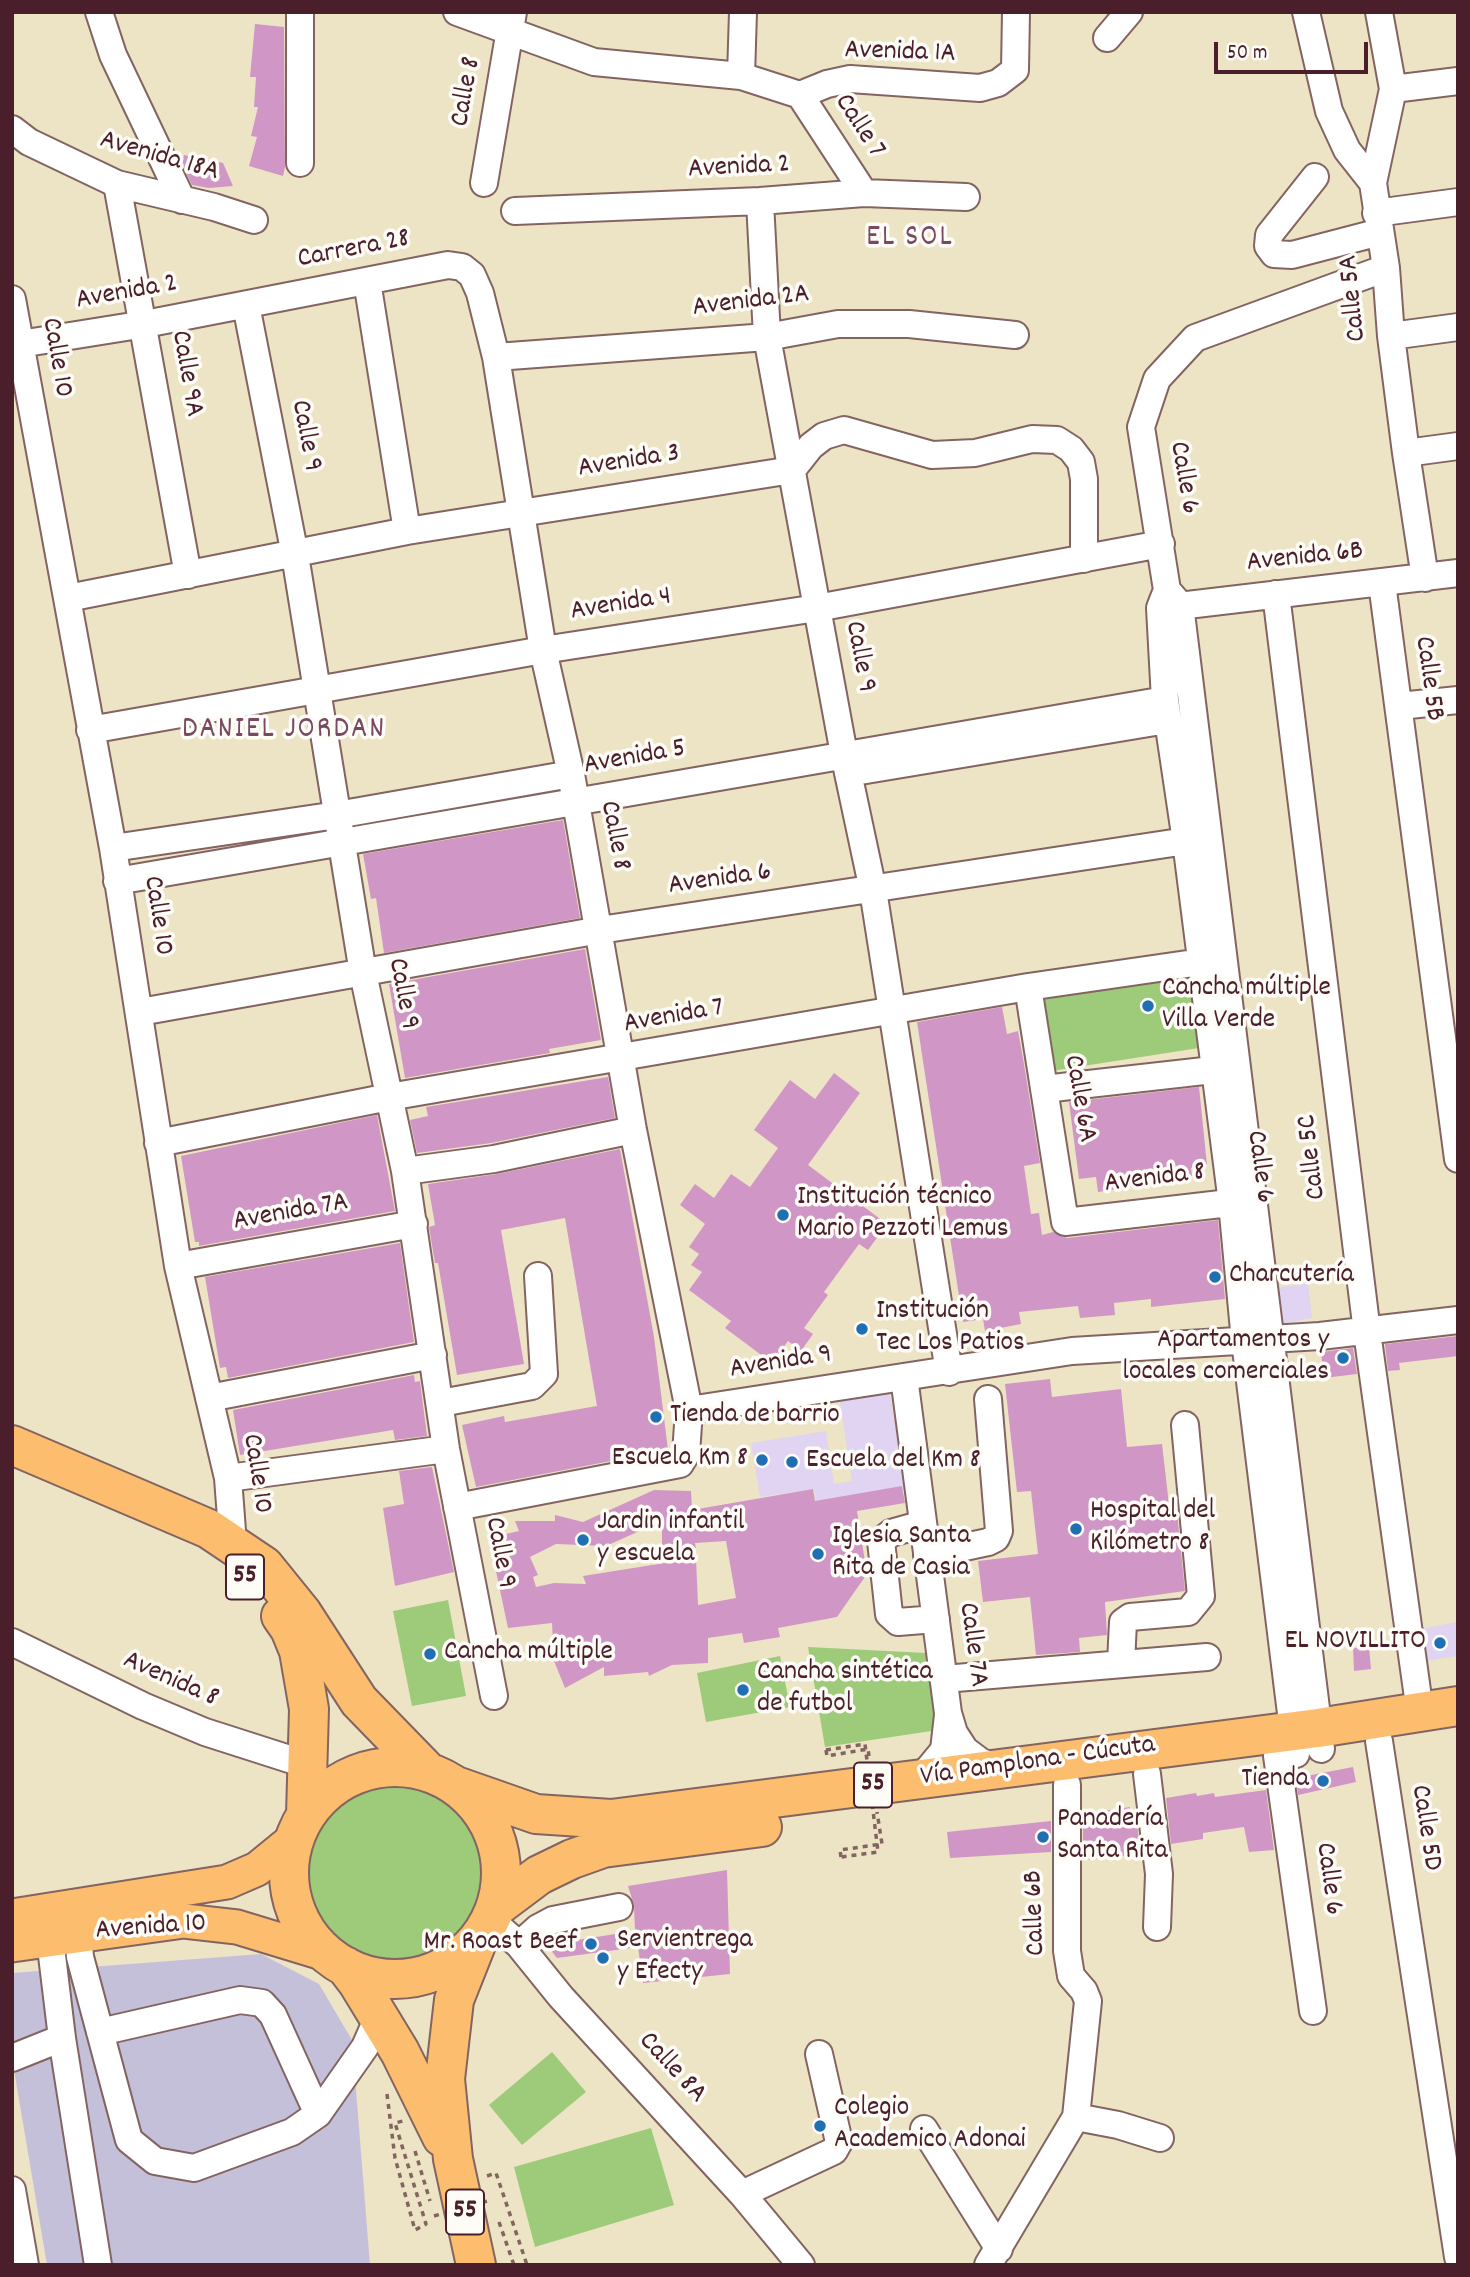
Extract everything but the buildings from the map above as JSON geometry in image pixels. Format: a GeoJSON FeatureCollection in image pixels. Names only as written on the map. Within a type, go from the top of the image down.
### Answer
{"type":"FeatureCollection","features":[{"type":"Feature","properties":{"kind":"highway","name":"55"},"geometry":{"type":"LineString","coordinates":[[12,1446],[209,1529],[264,1566],[283,1587],[359,1701],[487,1819],[496,1840],[501,1886],[454,2000],[445,2079],[468,2181],[476,2265]]}},
{"type":"Feature","properties":{"kind":"highway","name":"55"},"geometry":{"type":"LineString","coordinates":[[12,1468],[206,1553],[238,1570],[259,1590],[290,1629],[299,1651],[309,1709],[308,1765],[301,1827],[290,1863],[294,1902],[310,1936],[337,1960],[379,2015],[468,2181]]}},
{"type":"Feature","properties":{"kind":"highway","name":"Vía Pamplona - Cúcuta"},"geometry":{"type":"LineString","coordinates":[[488,1922],[539,1875],[572,1858],[603,1849],[1147,1774],[1301,1743],[1420,1712],[1458,1706]]}},
{"type":"Feature","properties":{"kind":"highway","name":"Vía Pamplona - Cúcuta"},"geometry":{"type":"LineString","coordinates":[[442,1779],[536,1814],[611,1819],[1000,1768],[1301,1743],[1379,1741],[1458,1729]]}},
{"type":"Feature","properties":{"kind":"highway","name":"55"},"geometry":{"type":"LineString","coordinates":[[301,1827],[321,1797],[360,1772],[406,1767],[442,1779]]}},
{"type":"Feature","properties":{"kind":"highway","name":"55"},"geometry":{"type":"LineString","coordinates":[[337,1960],[385,1979],[428,1975],[447,1966],[488,1922]]}},
{"type":"Feature","properties":{"kind":"main road","name":"Avenida 10"},"geometry":{"type":"LineString","coordinates":[[12,1916],[227,1882],[257,1869],[301,1827]]}},
{"type":"Feature","properties":{"kind":"main road","name":"Avenida 10"},"geometry":{"type":"LineString","coordinates":[[12,1945],[160,1923],[207,1922],[259,1932],[337,1960]]}},
{"type":"Feature","properties":{"kind":"street"},"geometry":{"type":"LineString","coordinates":[[99,12],[113,55],[182,200]]}},
{"type":"Feature","properties":{"kind":"street"},"geometry":{"type":"LineString","coordinates":[[300,12],[300,163]]}},
{"type":"Feature","properties":{"kind":"street"},"geometry":{"type":"LineString","coordinates":[[457,12],[511,23],[594,62],[741,76],[800,95]]}},
{"type":"Feature","properties":{"kind":"street"},"geometry":{"type":"LineString","coordinates":[[741,76],[743,12]]}},
{"type":"Feature","properties":{"kind":"street","name":"Avenida 1A"},"geometry":{"type":"LineString","coordinates":[[800,95],[827,84],[850,79],[979,88],[998,83],[1015,70],[1016,12]]}},
{"type":"Feature","properties":{"kind":"street"},"geometry":{"type":"LineString","coordinates":[[1107,38],[1129,12]]}},
{"type":"Feature","properties":{"kind":"street"},"geometry":{"type":"LineString","coordinates":[[1306,12],[1329,111],[1347,150],[1373,183]]}},
{"type":"Feature","properties":{"kind":"street","name":"Calle 5A"},"geometry":{"type":"LineString","coordinates":[[1379,12],[1393,89],[1373,183],[1386,268],[1391,336],[1406,453],[1425,578]]}},
{"type":"Feature","properties":{"kind":"street","name":"Calle 8"},"geometry":{"type":"LineString","coordinates":[[484,183],[511,23]]}},
{"type":"Feature","properties":{"kind":"street"},"geometry":{"type":"LineString","coordinates":[[1393,89],[1458,81]]}},
{"type":"Feature","properties":{"kind":"street","name":"Calle 7"},"geometry":{"type":"LineString","coordinates":[[800,95],[864,193]]}},
{"type":"Feature","properties":{"kind":"street","name":"Avenida 18A"},"geometry":{"type":"LineString","coordinates":[[12,129],[29,142],[117,184],[254,220]]}},
{"type":"Feature","properties":{"kind":"street"},"geometry":{"type":"LineString","coordinates":[[1315,177],[1269,235],[1268,246],[1274,254],[1292,256],[1378,223],[1458,202]]}},
{"type":"Feature","properties":{"kind":"street","name":"Calle 9A"},"geometry":{"type":"LineString","coordinates":[[117,184],[145,324],[188,575]]}},
{"type":"Feature","properties":{"kind":"street","name":"Avenida 2"},"geometry":{"type":"LineString","coordinates":[[515,211],[760,201],[864,193],[966,197]]}},
{"type":"Feature","properties":{"kind":"street","name":"Calle 9"},"geometry":{"type":"LineString","coordinates":[[760,201],[767,337],[846,763],[873,890],[949,1372]]}},
{"type":"Feature","properties":{"kind":"street","name":"Carrera 28"},"geometry":{"type":"LineString","coordinates":[[246,304],[448,265],[462,267],[472,275]]}},
{"type":"Feature","properties":{"kind":"street","name":"Calle 6"},"geometry":{"type":"LineString","coordinates":[[1222,1082],[1169,601],[1141,427],[1157,379],[1195,338],[1386,268]]}},
{"type":"Feature","properties":{"kind":"street","name":"Calle 8"},"geometry":{"type":"LineString","coordinates":[[472,275],[485,307],[496,358],[543,650],[600,930],[634,1130],[689,1410]]}},
{"type":"Feature","properties":{"kind":"street"},"geometry":{"type":"LineString","coordinates":[[367,281],[407,531]]}},
{"type":"Feature","properties":{"kind":"street","name":"Calle 10"},"geometry":{"type":"LineString","coordinates":[[12,299],[113,848],[178,1266],[228,1478],[233,1544]]}},
{"type":"Feature","properties":{"kind":"street","name":"Avenida 2"},"geometry":{"type":"LineString","coordinates":[[20,344],[246,304]]}},
{"type":"Feature","properties":{"kind":"street","name":"Calle 9"},"geometry":{"type":"LineString","coordinates":[[246,304],[295,555],[363,973],[405,1171],[446,1449],[494,1696]]}},
{"type":"Feature","properties":{"kind":"street","name":"Avenida 2A"},"geometry":{"type":"LineString","coordinates":[[496,358],[767,337],[838,324],[909,324],[1015,335]]}},
{"type":"Feature","properties":{"kind":"street"},"geometry":{"type":"LineString","coordinates":[[1391,336],[1458,327]]}},
{"type":"Feature","properties":{"kind":"street"},"geometry":{"type":"LineString","coordinates":[[792,470],[810,446],[824,436],[844,430],[932,455],[975,453],[1032,439],[1058,440],[1071,449],[1081,462],[1084,479],[1084,559]]}},
{"type":"Feature","properties":{"kind":"street"},"geometry":{"type":"LineString","coordinates":[[1406,453],[1458,446]]}},
{"type":"Feature","properties":{"kind":"street","name":"Avenida 3"},"geometry":{"type":"LineString","coordinates":[[68,598],[407,531],[792,470]]}},
{"type":"Feature","properties":{"kind":"street","name":"Avenida 4"},"geometry":{"type":"LineString","coordinates":[[90,730],[543,650],[817,608],[1161,544]]}},
{"type":"Feature","properties":{"kind":"street","name":"Avenida 6B"},"geometry":{"type":"LineString","coordinates":[[1169,601],[1382,583],[1458,573]]}},
{"type":"Feature","properties":{"kind":"street","name":"Calle 5B"},"geometry":{"type":"LineString","coordinates":[[1382,583],[1458,1159]]}},
{"type":"Feature","properties":{"kind":"street","name":"Calle 5C"},"geometry":{"type":"LineString","coordinates":[[1276,593],[1367,1332],[1420,1712]]}},
{"type":"Feature","properties":{"kind":"street","name":"Calle 6"},"geometry":{"type":"LineString","coordinates":[[1169,601],[1166,710],[1201,962],[1242,1202],[1301,1743],[1313,2011]]}},
{"type":"Feature","properties":{"kind":"street"},"geometry":{"type":"LineString","coordinates":[[1399,706],[1458,700]]}},
{"type":"Feature","properties":{"kind":"street","name":"Avenida 5"},"geometry":{"type":"LineString","coordinates":[[117,881],[343,844],[574,801],[846,763],[1166,710]]}},
{"type":"Feature","properties":{"kind":"street","name":"Avenida 5"},"geometry":{"type":"LineString","coordinates":[[113,848],[337,815],[570,774]]}},
{"type":"Feature","properties":{"kind":"street","name":"Avenida 6"},"geometry":{"type":"LineString","coordinates":[[140,1012],[600,930],[1186,841]]}},
{"type":"Feature","properties":{"kind":"street","name":"Avenida 7"},"geometry":{"type":"LineString","coordinates":[[158,1143],[389,1097],[1028,987],[1201,962]]}},
{"type":"Feature","properties":{"kind":"street","name":"Calle 6A"},"geometry":{"type":"LineString","coordinates":[[1028,987],[1065,1222]]}},
{"type":"Feature","properties":{"kind":"street"},"geometry":{"type":"LineString","coordinates":[[1044,1089],[1222,1082]]}},
{"type":"Feature","properties":{"kind":"street"},"geometry":{"type":"LineString","coordinates":[[405,1171],[494,1159],[634,1130]]}},
{"type":"Feature","properties":{"kind":"street","name":"Avenida 8"},"geometry":{"type":"LineString","coordinates":[[1065,1222],[1242,1202]]}},
{"type":"Feature","properties":{"kind":"street","name":"Avenida 7A"},"geometry":{"type":"LineString","coordinates":[[178,1266],[414,1224]]}},
{"type":"Feature","properties":{"kind":"street"},"geometry":{"type":"LineString","coordinates":[[440,1403],[532,1386],[538,1382],[544,1374],[538,1276]]}},
{"type":"Feature","properties":{"kind":"street","name":"Avenida 9"},"geometry":{"type":"LineString","coordinates":[[689,1410],[1072,1351],[1367,1332],[1458,1320]]}},
{"type":"Feature","properties":{"kind":"street"},"geometry":{"type":"LineString","coordinates":[[209,1398],[433,1355]]}},
{"type":"Feature","properties":{"kind":"street","name":"Calle 7A"},"geometry":{"type":"LineString","coordinates":[[904,1377],[948,1713],[954,1733],[965,1749],[981,1762],[1000,1768]]}},
{"type":"Feature","properties":{"kind":"street"},"geometry":{"type":"LineString","coordinates":[[928,1555],[988,1542],[996,1538],[999,1531],[988,1399]]}},
{"type":"Feature","properties":{"kind":"street"},"geometry":{"type":"LineString","coordinates":[[457,1507],[680,1464],[686,1454],[689,1410]]}},
{"type":"Feature","properties":{"kind":"street"},"geometry":{"type":"LineString","coordinates":[[1121,1663],[1123,1622],[1130,1617],[1188,1612],[1201,1596],[1185,1425]]}},
{"type":"Feature","properties":{"kind":"street"},"geometry":{"type":"LineString","coordinates":[[228,1478],[446,1449]]}},
{"type":"Feature","properties":{"kind":"street"},"geometry":{"type":"LineString","coordinates":[[923,1524],[891,1533],[881,1541],[888,1614],[898,1622],[936,1619]]}},
{"type":"Feature","properties":{"kind":"street","name":"Avenida 8"},"geometry":{"type":"LineString","coordinates":[[12,1642],[143,1706],[205,1732],[308,1765]]}},
{"type":"Feature","properties":{"kind":"street"},"geometry":{"type":"LineString","coordinates":[[944,1679],[1207,1657]]}},
{"type":"Feature","properties":{"kind":"street","name":"Calle 7A"},"geometry":{"type":"LineString","coordinates":[[920,1779],[944,1749],[948,1713]]}},
{"type":"Feature","properties":{"kind":"street","name":"Calle 5D"},"geometry":{"type":"LineString","coordinates":[[1379,1741],[1451,2166],[1458,2257]]}},
{"type":"Feature","properties":{"kind":"street"},"geometry":{"type":"LineString","coordinates":[[1147,1774],[1159,1874],[1157,1927]]}},
{"type":"Feature","properties":{"kind":"street","name":"Calle 6B"},"geometry":{"type":"LineString","coordinates":[[1067,1785],[1067,1951],[1071,1976],[1084,1991],[1088,2001],[1076,2118]]}},
{"type":"Feature","properties":{"kind":"street"},"geometry":{"type":"LineString","coordinates":[[519,1945],[538,1928],[554,1920],[620,1908]]}},
{"type":"Feature","properties":{"kind":"street","name":"Calle 8A"},"geometry":{"type":"LineString","coordinates":[[488,1922],[519,1945],[561,1997],[742,2194],[801,2265]]}},
{"type":"Feature","properties":{"kind":"street"},"geometry":{"type":"LineString","coordinates":[[64,1937],[80,1957],[129,2140],[155,2161],[194,2168],[292,2132],[318,2114],[365,2047],[379,2015]]}},
{"type":"Feature","properties":{"kind":"street"},"geometry":{"type":"LineString","coordinates":[[64,1937],[62,2038],[98,2265]]}},
{"type":"Feature","properties":{"kind":"street"},"geometry":{"type":"LineString","coordinates":[[100,2032],[240,2000],[262,2003],[273,2015],[318,2114]]}},
{"type":"Feature","properties":{"kind":"street"},"geometry":{"type":"LineString","coordinates":[[12,2058],[62,2038]]}},
{"type":"Feature","properties":{"kind":"street"},"geometry":{"type":"LineString","coordinates":[[742,2194],[834,2151],[839,2142],[819,2054]]}},
{"type":"Feature","properties":{"kind":"street"},"geometry":{"type":"LineString","coordinates":[[994,2257],[1076,2118],[1118,2125],[1160,2138]]}},
{"type":"Feature","properties":{"kind":"street"},"geometry":{"type":"LineString","coordinates":[[924,2129],[994,2257]]}},
{"type":"Feature","properties":{"kind":"street"},"geometry":{"type":"LineString","coordinates":[[12,2190],[25,2265]]}},
{"type":"Feature","properties":{"kind":"path"},"geometry":{"type":"LineString","coordinates":[[827,1750],[865,1744],[878,1852],[841,1857],[840,1850],[882,1844],[877,1811]]}},
{"type":"Feature","properties":{"kind":"path"},"geometry":{"type":"LineString","coordinates":[[406,2120],[395,2123],[426,2224],[415,2230],[406,2200]]}},
{"type":"Feature","properties":{"kind":"path"},"geometry":{"type":"LineString","coordinates":[[413,2144],[434,2216],[468,2181],[496,2173],[527,2265]]}},
{"type":"Feature","properties":{"kind":"path"},"geometry":{"type":"LineString","coordinates":[[468,2181],[514,2265]]}},
{"type":"Feature","properties":{"kind":"shaded area"},"geometry":{"type":"Polygon","coordinates":[[[1308,1283],[1312,1318],[1278,1325],[1274,1288],[1308,1283]]]}},
{"type":"Feature","properties":{"kind":"shaded area","name":"Escuela del Km 8"},"geometry":{"type":"Polygon","coordinates":[[[889,1388],[906,1489],[816,1503],[814,1489],[760,1497],[751,1443],[826,1431],[834,1484],[852,1481],[839,1396],[889,1388]]]}},
{"type":"Feature","properties":{"kind":"shaded area","name":"EL NOVILLITO"},"geometry":{"type":"Polygon","coordinates":[[[1457,1622],[1458,1656],[1425,1661],[1421,1629],[1457,1622]]]}},
{"type":"Feature","properties":{"kind":"shaded area"},"geometry":{"type":"Polygon","coordinates":[[[261,1954],[319,1984],[352,2040],[370,2265],[47,2265],[12,2058],[12,1973],[261,1954]]]}},
{"type":"Feature","properties":{"kind":"green space"},"geometry":{"type":"Polygon","coordinates":[[[1189,966],[1199,1048],[1051,1071],[1040,989],[1189,966]]]}},
{"type":"Feature","properties":{"kind":"green space","name":"Cancha múltiple"},"geometry":{"type":"Polygon","coordinates":[[[448,1600],[466,1696],[412,1706],[393,1611],[448,1600]]]}},
{"type":"Feature","properties":{"kind":"green space"},"geometry":{"type":"Polygon","coordinates":[[[808,1647],[927,1653],[938,1730],[825,1747],[808,1647]]]}},
{"type":"Feature","properties":{"kind":"green space","name":"Cancha sintética de futbol"},"geometry":{"type":"Polygon","coordinates":[[[780,1656],[790,1707],[706,1722],[697,1673],[780,1656]]]}},
{"type":"Feature","properties":{"kind":"green space"},"geometry":{"type":"Polygon","coordinates":[[[395,1784],[429,1791],[457,1810],[476,1838],[483,1872],[476,1906],[457,1934],[429,1953],[395,1960],[361,1953],[333,1934],[314,1906],[307,1872],[314,1838],[333,1810],[361,1791],[395,1784]]]}},
{"type":"Feature","properties":{"kind":"green space"},"geometry":{"type":"Polygon","coordinates":[[[552,2052],[586,2092],[522,2145],[489,2105],[552,2052]]]}},
{"type":"Feature","properties":{"kind":"green space"},"geometry":{"type":"Polygon","coordinates":[[[651,2128],[674,2205],[535,2247],[514,2167],[651,2128]]]}},
{"type":"Feature","properties":{"kind":"place","name":"Cancha múltiple Villa Verde"},"geometry":{"type":"Point","coordinates":[1148,1006]}},
{"type":"Feature","properties":{"kind":"place","name":"Institución técnico Mario Pezzoti Lemus"},"geometry":{"type":"Point","coordinates":[783,1215]}},
{"type":"Feature","properties":{"kind":"place","name":"Charcutería"},"geometry":{"type":"Point","coordinates":[1215,1277]}},
{"type":"Feature","properties":{"kind":"place","name":"Institución Tec Los Patios"},"geometry":{"type":"Point","coordinates":[862,1329]}},
{"type":"Feature","properties":{"kind":"place","name":"Apartamentos y locales comerciales"},"geometry":{"type":"Point","coordinates":[1343,1358]}},
{"type":"Feature","properties":{"kind":"place","name":"Tienda de barrio"},"geometry":{"type":"Point","coordinates":[656,1417]}},
{"type":"Feature","properties":{"kind":"place","name":"Escuela Km 8"},"geometry":{"type":"Point","coordinates":[762,1460]}},
{"type":"Feature","properties":{"kind":"place","name":"Escuela del Km 8"},"geometry":{"type":"Point","coordinates":[792,1462]}},
{"type":"Feature","properties":{"kind":"place","name":"Hospital del Kilómetro 8"},"geometry":{"type":"Point","coordinates":[1076,1529]}},
{"type":"Feature","properties":{"kind":"place","name":"Jardin infantil y escuela"},"geometry":{"type":"Point","coordinates":[583,1540]}},
{"type":"Feature","properties":{"kind":"place","name":"Iglesia Santa Rita de Casia"},"geometry":{"type":"Point","coordinates":[818,1554]}},
{"type":"Feature","properties":{"kind":"place","name":"EL NOVILLITO"},"geometry":{"type":"Point","coordinates":[1440,1643]}},
{"type":"Feature","properties":{"kind":"place","name":"Cancha múltiple"},"geometry":{"type":"Point","coordinates":[430,1654]}},
{"type":"Feature","properties":{"kind":"place","name":"Cancha sintética de futbol"},"geometry":{"type":"Point","coordinates":[743,1690]}},
{"type":"Feature","properties":{"kind":"place","name":"Tienda"},"geometry":{"type":"Point","coordinates":[1323,1781]}},
{"type":"Feature","properties":{"kind":"place","name":"Panadería Santa Rita"},"geometry":{"type":"Point","coordinates":[1043,1837]}},
{"type":"Feature","properties":{"kind":"place","name":"Mr. Roast Beef"},"geometry":{"type":"Point","coordinates":[591,1944]}},
{"type":"Feature","properties":{"kind":"place","name":"Servientrega y Efecty"},"geometry":{"type":"Point","coordinates":[603,1958]}},
{"type":"Feature","properties":{"kind":"place","name":"Colegio Academico Adonai"},"geometry":{"type":"Point","coordinates":[820,2126]}},
{"type":"Feature","properties":{"kind":"district","name":"EL SOL"},"geometry":{"type":"Point","coordinates":[910,240]}},
{"type":"Feature","properties":{"kind":"district","name":"DANIEL JORDAN"},"geometry":{"type":"Point","coordinates":[284,732]}}]}
